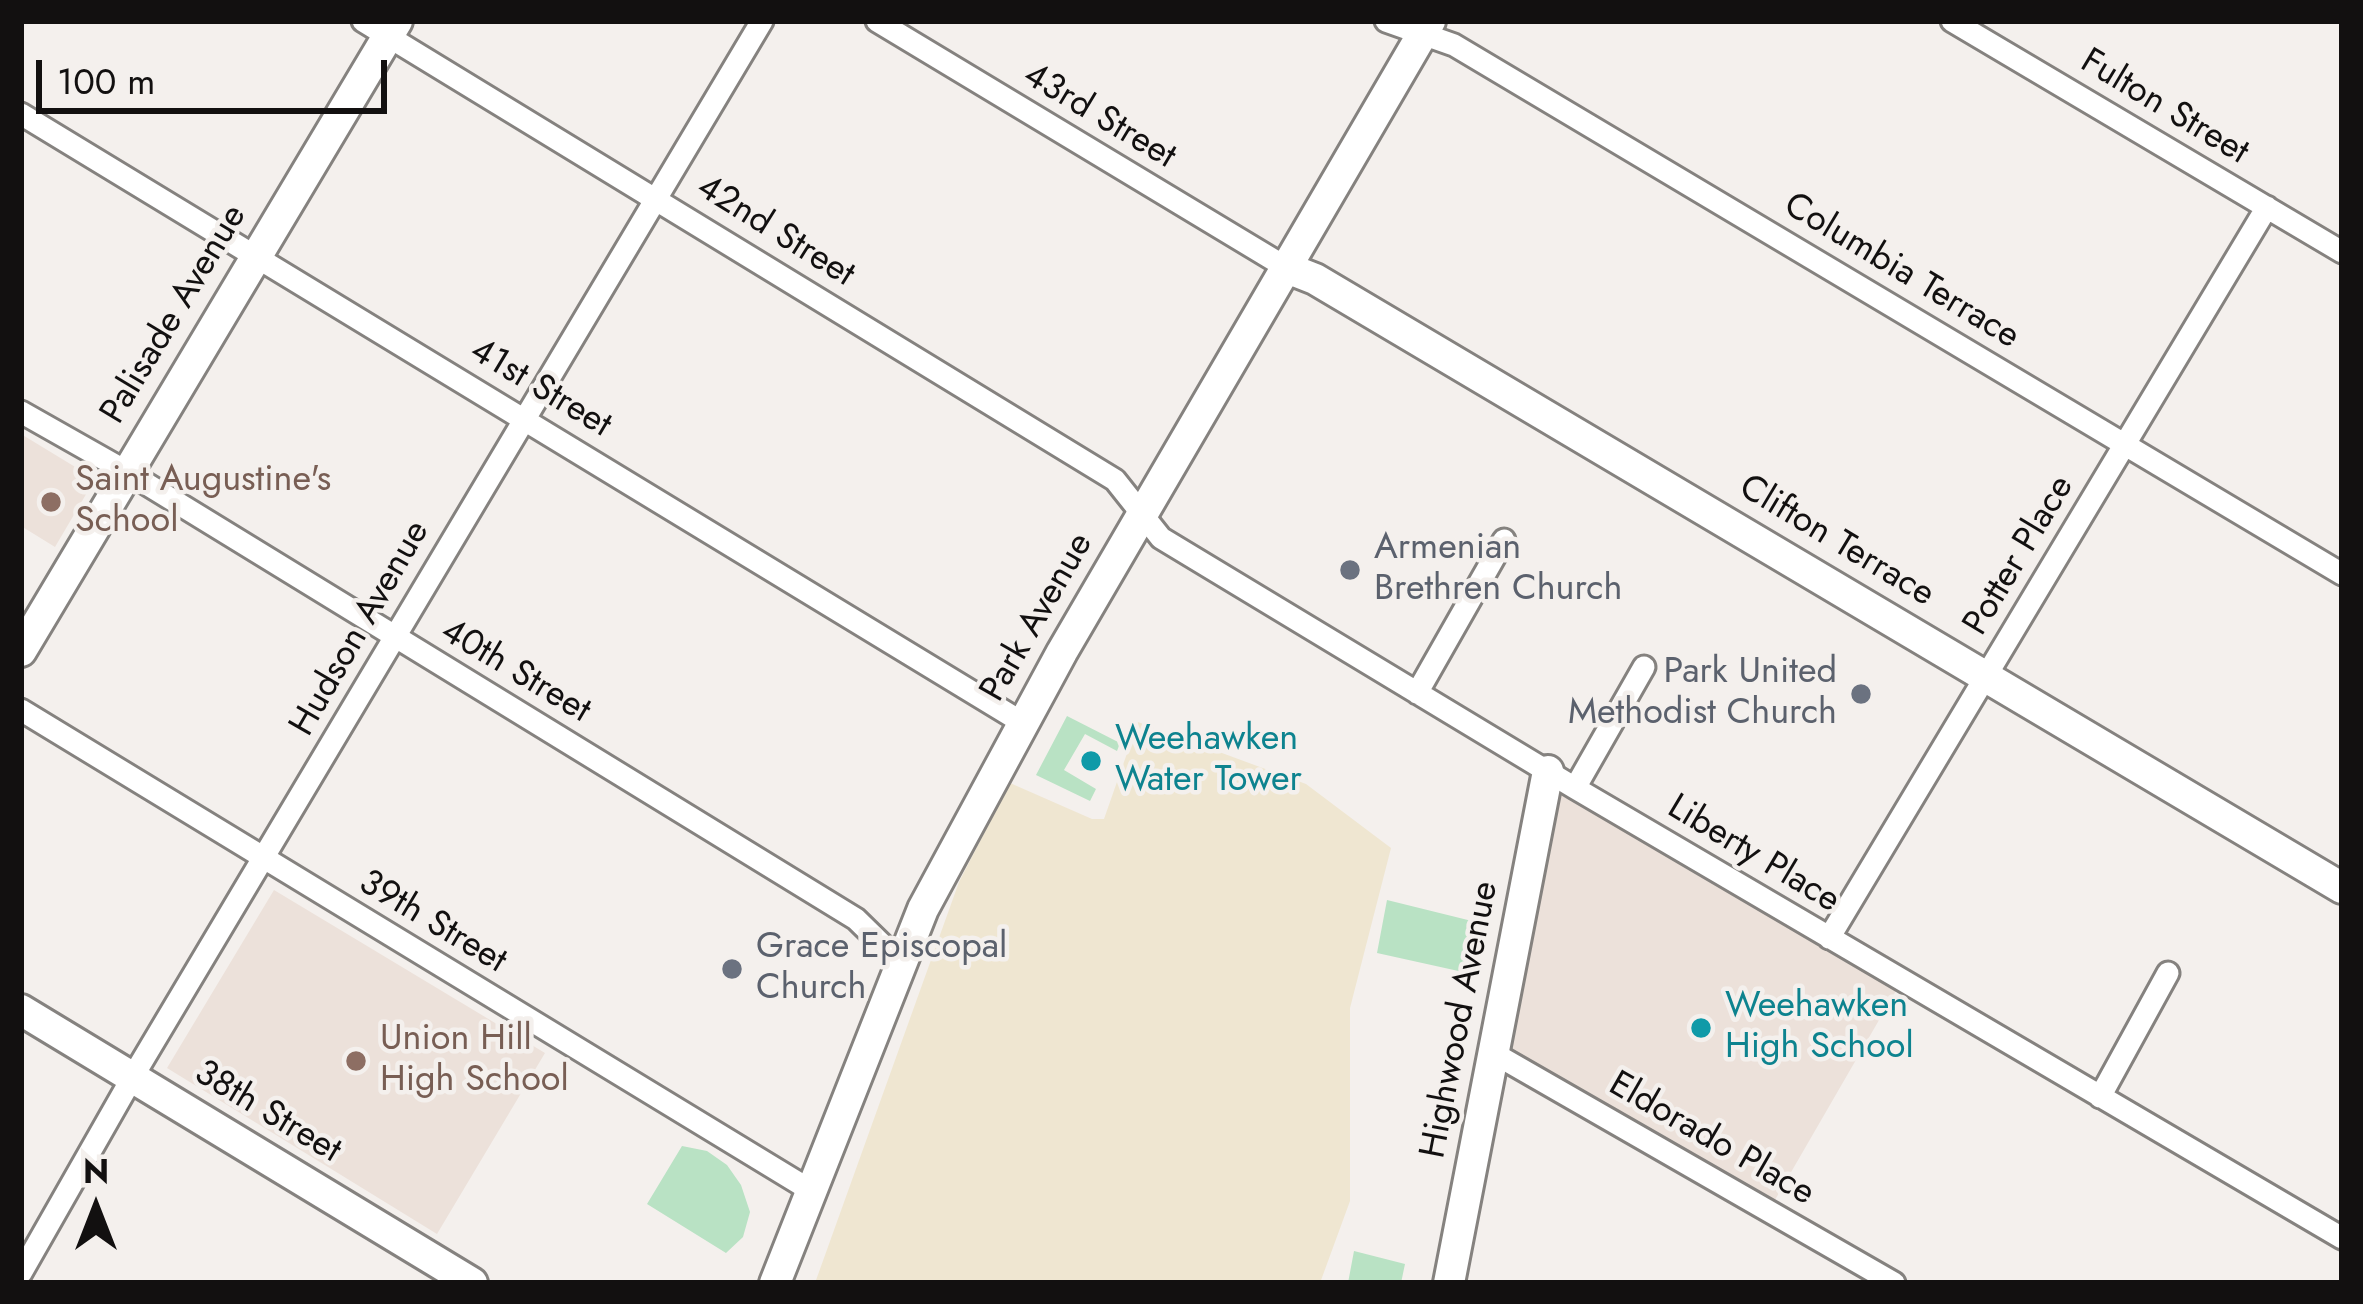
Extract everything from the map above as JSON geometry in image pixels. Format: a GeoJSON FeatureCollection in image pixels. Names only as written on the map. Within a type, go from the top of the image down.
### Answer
{"type":"FeatureCollection","features":[{"type":"Feature","properties":{"kind":"street","name":"Hudson Avenue"},"geometry":{"type":"LineString","coordinates":[[21,1273],[132,1078],[762,21]]}},
{"type":"Feature","properties":{"kind":"street","name":"43rd Street"},"geometry":{"type":"LineString","coordinates":[[878,21],[1287,268]]}},
{"type":"Feature","properties":{"kind":"street","name":"Columbia Terrace"},"geometry":{"type":"LineString","coordinates":[[1386,21],[1426,28],[2342,574]]}},
{"type":"Feature","properties":{"kind":"street","name":"Fulton Street"},"geometry":{"type":"LineString","coordinates":[[1952,21],[2342,252]]}},
{"type":"Feature","properties":{"kind":"street","name":"42nd Street"},"geometry":{"type":"LineString","coordinates":[[383,26],[1115,480],[1144,512]]}},
{"type":"Feature","properties":{"kind":"street","name":"Palisade Avenue"},"geometry":{"type":"LineString","coordinates":[[21,651],[257,254],[383,26]]}},
{"type":"Feature","properties":{"kind":"street","name":"Park Avenue"},"geometry":{"type":"LineString","coordinates":[[776,1283],[922,909],[1023,723],[1426,28]]}},
{"type":"Feature","properties":{"kind":"street","name":"41st Street"},"geometry":{"type":"LineString","coordinates":[[21,114],[1023,723]]}},
{"type":"Feature","properties":{"kind":"street","name":"Potter Place"},"geometry":{"type":"LineString","coordinates":[[1829,938],[2267,208]]}},
{"type":"Feature","properties":{"kind":"street","name":"Clifton Terrace"},"geometry":{"type":"LineString","coordinates":[[1287,268],[1315,279],[2342,888]]}},
{"type":"Feature","properties":{"kind":"street","name":"40th Street"},"geometry":{"type":"LineString","coordinates":[[21,412],[127,472],[856,919],[902,964]]}},
{"type":"Feature","properties":{"kind":"street","name":"Liberty Place"},"geometry":{"type":"LineString","coordinates":[[1144,512],[1161,538],[1575,788],[2342,1238]]}},
{"type":"Feature","properties":{"kind":"street"},"geometry":{"type":"LineString","coordinates":[[1417,693],[1504,540]]}},
{"type":"Feature","properties":{"kind":"street"},"geometry":{"type":"LineString","coordinates":[[1575,788],[1644,667]]}},
{"type":"Feature","properties":{"kind":"street","name":"39th Street"},"geometry":{"type":"LineString","coordinates":[[21,710],[810,1190]]}},
{"type":"Feature","properties":{"kind":"street","name":"Highwood Avenue"},"geometry":{"type":"LineString","coordinates":[[1449,1283],[1548,771]]}},
{"type":"Feature","properties":{"kind":"street"},"geometry":{"type":"LineString","coordinates":[[2101,1097],[2168,973]]}},
{"type":"Feature","properties":{"kind":"street","name":"38th Street"},"geometry":{"type":"LineString","coordinates":[[21,1010],[472,1283]]}},
{"type":"Feature","properties":{"kind":"street","name":"Eldorado Place"},"geometry":{"type":"LineString","coordinates":[[1495,1054],[1894,1283]]}},
{"type":"Feature","properties":{"kind":"shaded area","name":"Saint Augustine's School"},"geometry":{"type":"Polygon","coordinates":[[[21,434],[95,479],[55,547],[21,526],[21,434]]]}},
{"type":"Feature","properties":{"kind":"shaded area"},"geometry":{"type":"Polygon","coordinates":[[[1138,722],[1306,784],[1391,848],[1350,1008],[1350,1201],[1320,1283],[815,1283],[959,882],[1010,783],[1092,819],[1104,819],[1138,722]]]}},
{"type":"Feature","properties":{"kind":"shaded area"},"geometry":{"type":"Polygon","coordinates":[[[1560,789],[1897,989],[1768,1212],[1503,1060],[1560,789]]]}},
{"type":"Feature","properties":{"kind":"shaded area","name":"Union Hill High School"},"geometry":{"type":"Polygon","coordinates":[[[274,890],[545,1053],[437,1234],[167,1068],[274,890]]]}},
{"type":"Feature","properties":{"kind":"green space"},"geometry":{"type":"Polygon","coordinates":[[[1067,716],[1120,743],[1117,751],[1085,734],[1064,770],[1096,789],[1090,801],[1036,775],[1067,716]]]}},
{"type":"Feature","properties":{"kind":"green space"},"geometry":{"type":"Polygon","coordinates":[[[1387,900],[1480,923],[1472,974],[1377,953],[1387,900]]]}},
{"type":"Feature","properties":{"kind":"green space"},"geometry":{"type":"Polygon","coordinates":[[[682,1146],[707,1151],[727,1165],[741,1185],[750,1212],[743,1237],[726,1253],[647,1204],[682,1146]]]}},
{"type":"Feature","properties":{"kind":"green space"},"geometry":{"type":"Polygon","coordinates":[[[1354,1251],[1405,1264],[1401,1283],[1348,1283],[1354,1251]]]}},
{"type":"Feature","properties":{"kind":"place","name":"Saint Augustine's School"},"geometry":{"type":"Point","coordinates":[51,502]}},
{"type":"Feature","properties":{"kind":"place","name":"Armenian Brethren Church"},"geometry":{"type":"Point","coordinates":[1350,570]}},
{"type":"Feature","properties":{"kind":"place","name":"Park United Methodist Church"},"geometry":{"type":"Point","coordinates":[1861,694]}},
{"type":"Feature","properties":{"kind":"place","name":"Weehawken Water Tower"},"geometry":{"type":"Point","coordinates":[1091,761]}},
{"type":"Feature","properties":{"kind":"place","name":"Grace Episcopal Church"},"geometry":{"type":"Point","coordinates":[732,969]}},
{"type":"Feature","properties":{"kind":"place","name":"Weehawken High School"},"geometry":{"type":"Point","coordinates":[1701,1028]}},
{"type":"Feature","properties":{"kind":"place","name":"Union Hill High School"},"geometry":{"type":"Point","coordinates":[356,1061]}}]}
